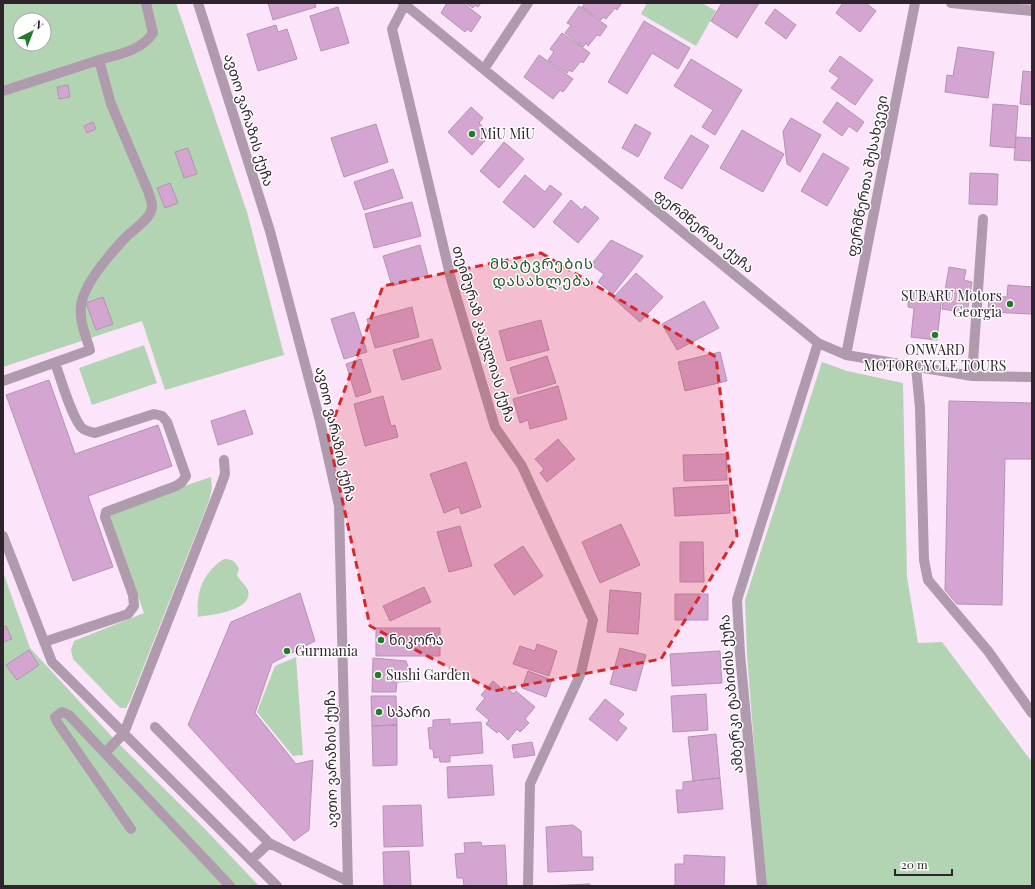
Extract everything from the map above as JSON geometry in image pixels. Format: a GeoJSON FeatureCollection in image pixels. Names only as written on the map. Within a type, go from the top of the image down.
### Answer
{"type":"FeatureCollection","features":[{"type":"Feature","properties":{"kind":"street"},"geometry":{"type":"LineString","coordinates":[[3,92],[134,49],[149,40],[153,33],[146,3]]}},
{"type":"Feature","properties":{"kind":"street","name":"ავთო ვარაზის ქუჩა"},"geometry":{"type":"LineString","coordinates":[[198,3],[270,231],[320,420],[339,506],[348,883]]}},
{"type":"Feature","properties":{"kind":"street"},"geometry":{"type":"LineString","coordinates":[[484,69],[528,3]]}},
{"type":"Feature","properties":{"kind":"street","name":"ფერმწერთა შესახვევი"},"geometry":{"type":"LineString","coordinates":[[846,355],[915,3]]}},
{"type":"Feature","properties":{"kind":"street"},"geometry":{"type":"LineString","coordinates":[[951,3],[1032,11]]}},
{"type":"Feature","properties":{"kind":"street","name":"ფერმწერთა ქუჩა"},"geometry":{"type":"LineString","coordinates":[[404,4],[818,343],[846,355],[972,376],[1032,377]]}},
{"type":"Feature","properties":{"kind":"street","name":"თეიმურაზ კაკულიას ქუჩა"},"geometry":{"type":"LineString","coordinates":[[404,4],[392,29],[451,279],[495,427],[522,466],[592,620],[581,673],[530,784],[528,886]]}},
{"type":"Feature","properties":{"kind":"street"},"geometry":{"type":"LineString","coordinates":[[3,381],[90,350],[80,317],[84,294],[107,260],[126,237],[149,215],[152,206],[148,191],[111,104],[99,60]]}},
{"type":"Feature","properties":{"kind":"street"},"geometry":{"type":"LineString","coordinates":[[972,376],[982,220]]}},
{"type":"Feature","properties":{"kind":"street","name":"ამბერკი ტაბიძის ქუჩა"},"geometry":{"type":"LineString","coordinates":[[762,886],[740,654],[738,600],[818,343]]}},
{"type":"Feature","properties":{"kind":"street"},"geometry":{"type":"LineString","coordinates":[[44,642],[128,614],[134,606],[133,595],[104,517],[106,512],[176,486],[186,476],[167,422],[162,416],[154,414],[95,433],[88,432],[82,428],[76,419],[55,363]]}},
{"type":"Feature","properties":{"kind":"street"},"geometry":{"type":"LineString","coordinates":[[916,367],[920,408],[924,560],[928,580],[988,651],[1032,713]]}},
{"type":"Feature","properties":{"kind":"street"},"geometry":{"type":"LineString","coordinates":[[105,753],[124,733],[220,488],[225,474],[224,460]]}},
{"type":"Feature","properties":{"kind":"street"},"geometry":{"type":"LineString","coordinates":[[3,536],[52,662],[276,886]]}},
{"type":"Feature","properties":{"kind":"street"},"geometry":{"type":"LineString","coordinates":[[131,829],[57,722],[55,717],[57,714],[62,712],[69,715],[230,886]]}},
{"type":"Feature","properties":{"kind":"street"},"geometry":{"type":"LineString","coordinates":[[155,727],[269,842],[348,883]]}},
{"type":"Feature","properties":{"kind":"street"},"geometry":{"type":"LineString","coordinates":[[251,860],[269,842]]}},
{"type":"Feature","properties":{"kind":"highlighted area"},"geometry":{"type":"Polygon","coordinates":[[[541,253],[716,357],[737,536],[661,659],[494,691],[370,626],[328,435],[383,286],[541,253]]]}},
{"type":"Feature","properties":{"kind":"green space"},"geometry":{"type":"Polygon","coordinates":[[[3,3],[176,3],[247,212],[284,355],[165,390],[142,321],[3,367],[3,3]]]}},
{"type":"Feature","properties":{"kind":"green space"},"geometry":{"type":"Polygon","coordinates":[[[647,3],[702,3],[716,11],[696,46],[641,14],[647,3]]]}},
{"type":"Feature","properties":{"kind":"green space"},"geometry":{"type":"Polygon","coordinates":[[[144,345],[157,383],[92,405],[79,368],[144,345]]]}},
{"type":"Feature","properties":{"kind":"green space"},"geometry":{"type":"Polygon","coordinates":[[[822,362],[847,371],[903,383],[907,577],[918,643],[942,642],[1032,762],[1032,886],[765,886],[747,655],[745,600],[822,362]]]}},
{"type":"Feature","properties":{"kind":"green space"},"geometry":{"type":"Polygon","coordinates":[[[211,477],[212,488],[209,501],[130,701],[126,708],[120,708],[73,659],[71,650],[74,641],[144,613],[108,512],[211,477]]]}},
{"type":"Feature","properties":{"kind":"green space"},"geometry":{"type":"Polygon","coordinates":[[[224,559],[229,559],[235,562],[238,566],[239,569],[237,575],[248,590],[248,597],[245,603],[230,611],[198,617],[198,600],[202,584],[210,571],[224,559]]]}},
{"type":"Feature","properties":{"kind":"green space"},"geometry":{"type":"Polygon","coordinates":[[[3,572],[30,648],[116,741],[204,828],[259,886],[3,886],[3,572]]]}},
{"type":"Feature","properties":{"kind":"green space"},"geometry":{"type":"Polygon","coordinates":[[[296,657],[303,755],[293,756],[257,712],[275,666],[296,657]]]}},
{"type":"Feature","properties":{"kind":"building"},"geometry":{"type":"Polygon","coordinates":[[[268,3],[315,3],[316,7],[273,20],[268,3]]]}},
{"type":"Feature","properties":{"kind":"building"},"geometry":{"type":"Polygon","coordinates":[[[447,3],[463,3],[481,17],[471,32],[467,29],[465,32],[441,13],[447,3]]]}},
{"type":"Feature","properties":{"kind":"building"},"geometry":{"type":"Polygon","coordinates":[[[465,3],[481,3],[478,7],[475,5],[473,8],[465,3]]]}},
{"type":"Feature","properties":{"kind":"building"},"geometry":{"type":"Polygon","coordinates":[[[585,3],[622,3],[617,10],[615,8],[606,19],[603,17],[601,20],[582,7],[585,3]]]}},
{"type":"Feature","properties":{"kind":"building"},"geometry":{"type":"Polygon","coordinates":[[[722,3],[759,3],[737,38],[711,21],[722,3]]]}},
{"type":"Feature","properties":{"kind":"building"},"geometry":{"type":"Polygon","coordinates":[[[843,3],[866,3],[876,11],[860,32],[836,13],[843,3]]]}},
{"type":"Feature","properties":{"kind":"building"},"geometry":{"type":"Polygon","coordinates":[[[1010,3],[1032,3],[1032,7],[1010,3]]]}},
{"type":"Feature","properties":{"kind":"building"},"geometry":{"type":"Polygon","coordinates":[[[579,6],[607,26],[600,36],[597,35],[588,46],[586,43],[583,47],[565,33],[571,25],[567,23],[579,6]]]}},
{"type":"Feature","properties":{"kind":"building"},"geometry":{"type":"Polygon","coordinates":[[[338,7],[349,43],[321,51],[310,16],[338,7]]]}},
{"type":"Feature","properties":{"kind":"building"},"geometry":{"type":"Polygon","coordinates":[[[775,9],[796,25],[786,39],[765,23],[775,9]]]}},
{"type":"Feature","properties":{"kind":"building"},"geometry":{"type":"Polygon","coordinates":[[[644,21],[690,48],[678,69],[652,53],[627,94],[608,82],[644,21]]]}},
{"type":"Feature","properties":{"kind":"building"},"geometry":{"type":"Polygon","coordinates":[[[276,25],[278,32],[287,29],[297,59],[258,71],[247,34],[276,25]]]}},
{"type":"Feature","properties":{"kind":"building"},"geometry":{"type":"Polygon","coordinates":[[[562,33],[590,53],[583,63],[581,61],[572,72],[569,70],[567,73],[548,60],[554,52],[550,49],[562,33]]]}},
{"type":"Feature","properties":{"kind":"building"},"geometry":{"type":"Polygon","coordinates":[[[958,47],[994,52],[988,98],[945,92],[947,75],[953,76],[958,47]]]}},
{"type":"Feature","properties":{"kind":"building"},"geometry":{"type":"Polygon","coordinates":[[[539,55],[573,79],[563,92],[560,90],[553,99],[524,77],[539,55]]]}},
{"type":"Feature","properties":{"kind":"building"},"geometry":{"type":"Polygon","coordinates":[[[840,56],[873,80],[855,105],[831,88],[839,78],[829,71],[840,56]]]}},
{"type":"Feature","properties":{"kind":"building"},"geometry":{"type":"Polygon","coordinates":[[[691,59],[742,90],[715,135],[702,127],[713,110],[674,86],[691,59]]]}},
{"type":"Feature","properties":{"kind":"building"},"geometry":{"type":"Polygon","coordinates":[[[1023,71],[1032,72],[1032,105],[1020,104],[1023,71]]]}},
{"type":"Feature","properties":{"kind":"building"},"geometry":{"type":"Polygon","coordinates":[[[68,85],[70,97],[59,99],[57,87],[68,85]]]}},
{"type":"Feature","properties":{"kind":"building"},"geometry":{"type":"Polygon","coordinates":[[[837,102],[864,122],[857,132],[849,126],[842,136],[823,122],[837,102]]]}},
{"type":"Feature","properties":{"kind":"building"},"geometry":{"type":"Polygon","coordinates":[[[993,104],[1018,106],[1015,148],[990,146],[993,104]]]}},
{"type":"Feature","properties":{"kind":"building"},"geometry":{"type":"Polygon","coordinates":[[[471,107],[483,118],[479,123],[491,134],[472,155],[448,132],[471,107]]]}},
{"type":"Feature","properties":{"kind":"building"},"geometry":{"type":"Polygon","coordinates":[[[791,118],[821,135],[800,172],[787,164],[783,131],[791,118]]]}},
{"type":"Feature","properties":{"kind":"building"},"geometry":{"type":"Polygon","coordinates":[[[93,122],[96,129],[87,133],[84,126],[93,122]]]}},
{"type":"Feature","properties":{"kind":"building"},"geometry":{"type":"Polygon","coordinates":[[[376,124],[388,162],[344,177],[331,138],[376,124]]]}},
{"type":"Feature","properties":{"kind":"building"},"geometry":{"type":"Polygon","coordinates":[[[635,124],[651,133],[638,157],[622,148],[635,124]]]}},
{"type":"Feature","properties":{"kind":"building"},"geometry":{"type":"Polygon","coordinates":[[[742,130],[784,154],[763,192],[720,168],[742,130]]]}},
{"type":"Feature","properties":{"kind":"building"},"geometry":{"type":"Polygon","coordinates":[[[691,135],[709,146],[682,189],[664,178],[691,135]]]}},
{"type":"Feature","properties":{"kind":"building"},"geometry":{"type":"Polygon","coordinates":[[[1016,137],[1032,138],[1032,161],[1014,160],[1016,137]]]}},
{"type":"Feature","properties":{"kind":"building"},"geometry":{"type":"Polygon","coordinates":[[[504,142],[524,159],[499,188],[480,171],[504,142]]]}},
{"type":"Feature","properties":{"kind":"building"},"geometry":{"type":"Polygon","coordinates":[[[188,148],[197,174],[184,178],[175,152],[188,148]]]}},
{"type":"Feature","properties":{"kind":"building"},"geometry":{"type":"Polygon","coordinates":[[[823,153],[849,168],[827,206],[801,191],[823,153]]]}},
{"type":"Feature","properties":{"kind":"building"},"geometry":{"type":"Polygon","coordinates":[[[393,169],[403,198],[364,210],[354,182],[393,169]]]}},
{"type":"Feature","properties":{"kind":"building"},"geometry":{"type":"Polygon","coordinates":[[[970,173],[998,174],[997,205],[969,204],[970,173]]]}},
{"type":"Feature","properties":{"kind":"building"},"geometry":{"type":"Polygon","coordinates":[[[525,175],[545,192],[550,185],[562,194],[534,228],[503,202],[525,175]]]}},
{"type":"Feature","properties":{"kind":"building"},"geometry":{"type":"Polygon","coordinates":[[[170,183],[178,203],[165,208],[157,188],[170,183]]]}},
{"type":"Feature","properties":{"kind":"building"},"geometry":{"type":"Polygon","coordinates":[[[571,200],[582,210],[585,206],[599,218],[578,243],[553,222],[571,200]]]}},
{"type":"Feature","properties":{"kind":"building"},"geometry":{"type":"Polygon","coordinates":[[[412,202],[421,236],[374,248],[365,214],[412,202]]]}},
{"type":"Feature","properties":{"kind":"building"},"geometry":{"type":"Polygon","coordinates":[[[611,240],[643,256],[613,294],[598,282],[604,274],[591,265],[611,240]]]}},
{"type":"Feature","properties":{"kind":"building"},"geometry":{"type":"Polygon","coordinates":[[[420,245],[428,275],[392,286],[383,256],[420,245]]]}},
{"type":"Feature","properties":{"kind":"building"},"geometry":{"type":"Polygon","coordinates":[[[949,267],[966,270],[964,280],[972,282],[967,313],[942,309],[949,267]]]}},
{"type":"Feature","properties":{"kind":"building"},"geometry":{"type":"Polygon","coordinates":[[[636,273],[663,297],[640,322],[613,298],[636,273]]]}},
{"type":"Feature","properties":{"kind":"building","name":"SUBARU Motors Georgia"},"geometry":{"type":"Polygon","coordinates":[[[1008,285],[1032,287],[1032,314],[988,312],[989,296],[1007,297],[1008,285]]]}},
{"type":"Feature","properties":{"kind":"building"},"geometry":{"type":"Polygon","coordinates":[[[909,291],[942,295],[937,340],[911,337],[914,308],[908,307],[909,291]]]}},
{"type":"Feature","properties":{"kind":"building"},"geometry":{"type":"Polygon","coordinates":[[[103,297],[113,324],[96,330],[86,303],[103,297]]]}},
{"type":"Feature","properties":{"kind":"building"},"geometry":{"type":"Polygon","coordinates":[[[704,301],[719,328],[677,350],[662,324],[704,301]]]}},
{"type":"Feature","properties":{"kind":"building"},"geometry":{"type":"Polygon","coordinates":[[[412,307],[419,337],[375,348],[367,319],[412,307]]]}},
{"type":"Feature","properties":{"kind":"building"},"geometry":{"type":"Polygon","coordinates":[[[354,312],[367,352],[344,359],[331,319],[354,312]]]}},
{"type":"Feature","properties":{"kind":"building"},"geometry":{"type":"Polygon","coordinates":[[[541,320],[549,350],[507,361],[499,331],[541,320]]]}},
{"type":"Feature","properties":{"kind":"building"},"geometry":{"type":"Polygon","coordinates":[[[432,339],[441,369],[402,380],[393,350],[432,339]]]}},
{"type":"Feature","properties":{"kind":"building"},"geometry":{"type":"Polygon","coordinates":[[[720,352],[727,381],[685,391],[678,362],[720,352]]]}},
{"type":"Feature","properties":{"kind":"building"},"geometry":{"type":"Polygon","coordinates":[[[547,356],[556,383],[518,394],[510,368],[547,356]]]}},
{"type":"Feature","properties":{"kind":"building"},"geometry":{"type":"Polygon","coordinates":[[[361,359],[371,392],[356,397],[346,364],[361,359]]]}},
{"type":"Feature","properties":{"kind":"building"},"geometry":{"type":"Polygon","coordinates":[[[49,380],[75,454],[158,425],[172,466],[88,496],[113,567],[73,581],[6,395],[49,380]]]}},
{"type":"Feature","properties":{"kind":"building"},"geometry":{"type":"Polygon","coordinates":[[[558,386],[567,419],[530,429],[528,420],[520,423],[513,399],[558,386]]]}},
{"type":"Feature","properties":{"kind":"building"},"geometry":{"type":"Polygon","coordinates":[[[383,396],[391,426],[395,425],[398,437],[365,446],[354,404],[383,396]]]}},
{"type":"Feature","properties":{"kind":"building"},"geometry":{"type":"Polygon","coordinates":[[[949,401],[1032,403],[1032,459],[1005,459],[1002,605],[957,604],[945,590],[949,401]]]}},
{"type":"Feature","properties":{"kind":"building"},"geometry":{"type":"Polygon","coordinates":[[[245,410],[253,434],[218,445],[211,421],[245,410]]]}},
{"type":"Feature","properties":{"kind":"building"},"geometry":{"type":"Polygon","coordinates":[[[558,439],[575,459],[547,482],[540,473],[544,469],[535,459],[558,439]]]}},
{"type":"Feature","properties":{"kind":"building"},"geometry":{"type":"Polygon","coordinates":[[[726,454],[727,480],[684,481],[683,455],[726,454]]]}},
{"type":"Feature","properties":{"kind":"building"},"geometry":{"type":"Polygon","coordinates":[[[466,462],[481,507],[461,514],[459,507],[444,513],[430,474],[466,462]]]}},
{"type":"Feature","properties":{"kind":"building"},"geometry":{"type":"Polygon","coordinates":[[[728,485],[730,513],[675,516],[673,488],[728,485]]]}},
{"type":"Feature","properties":{"kind":"building"},"geometry":{"type":"Polygon","coordinates":[[[621,524],[640,565],[600,583],[582,542],[621,524]]]}},
{"type":"Feature","properties":{"kind":"building"},"geometry":{"type":"Polygon","coordinates":[[[460,526],[472,566],[449,572],[437,532],[460,526]]]}},
{"type":"Feature","properties":{"kind":"building"},"geometry":{"type":"Polygon","coordinates":[[[680,542],[703,542],[704,582],[680,582],[680,542]]]}},
{"type":"Feature","properties":{"kind":"building"},"geometry":{"type":"Polygon","coordinates":[[[523,546],[543,576],[514,595],[494,565],[523,546]]]}},
{"type":"Feature","properties":{"kind":"building"},"geometry":{"type":"Polygon","coordinates":[[[424,587],[431,602],[390,621],[383,606],[424,587]]]}},
{"type":"Feature","properties":{"kind":"building"},"geometry":{"type":"Polygon","coordinates":[[[610,590],[641,593],[638,634],[607,632],[610,590]]]}},
{"type":"Feature","properties":{"kind":"building"},"geometry":{"type":"Polygon","coordinates":[[[300,593],[315,641],[272,663],[255,713],[296,764],[313,760],[309,830],[294,841],[188,725],[231,622],[300,593]]]}},
{"type":"Feature","properties":{"kind":"building"},"geometry":{"type":"Polygon","coordinates":[[[675,594],[708,594],[708,620],[675,620],[675,594]]]}},
{"type":"Feature","properties":{"kind":"building"},"geometry":{"type":"Polygon","coordinates":[[[6,626],[12,639],[3,642],[3,627],[6,626]]]}},
{"type":"Feature","properties":{"kind":"building"},"geometry":{"type":"Polygon","coordinates":[[[376,628],[440,628],[440,656],[376,656],[376,628]]]}},
{"type":"Feature","properties":{"kind":"building"},"geometry":{"type":"Polygon","coordinates":[[[537,644],[557,651],[549,676],[513,664],[520,646],[535,651],[537,644]]]}},
{"type":"Feature","properties":{"kind":"building"},"geometry":{"type":"Polygon","coordinates":[[[620,648],[646,655],[636,691],[610,684],[620,648]]]}},
{"type":"Feature","properties":{"kind":"building"},"geometry":{"type":"Polygon","coordinates":[[[29,650],[39,665],[17,680],[6,665],[29,650]]]}},
{"type":"Feature","properties":{"kind":"building"},"geometry":{"type":"Polygon","coordinates":[[[720,651],[722,683],[672,686],[670,654],[720,651]]]}},
{"type":"Feature","properties":{"kind":"building"},"geometry":{"type":"Polygon","coordinates":[[[373,658],[406,661],[413,681],[397,682],[396,692],[372,692],[373,658]]]}},
{"type":"Feature","properties":{"kind":"building"},"geometry":{"type":"Polygon","coordinates":[[[528,671],[552,680],[546,697],[522,688],[528,671]]]}},
{"type":"Feature","properties":{"kind":"building"},"geometry":{"type":"Polygon","coordinates":[[[493,681],[502,689],[504,686],[514,694],[516,691],[535,707],[525,719],[529,723],[520,732],[517,729],[508,740],[499,731],[497,733],[486,724],[489,720],[476,709],[485,698],[481,695],[493,681]]]}},
{"type":"Feature","properties":{"kind":"building"},"geometry":{"type":"Polygon","coordinates":[[[706,694],[708,730],[673,732],[671,696],[706,694]]]}},
{"type":"Feature","properties":{"kind":"building"},"geometry":{"type":"Polygon","coordinates":[[[371,696],[396,696],[397,725],[372,726],[371,696]]]}},
{"type":"Feature","properties":{"kind":"building"},"geometry":{"type":"Polygon","coordinates":[[[605,699],[624,714],[618,721],[627,728],[617,741],[589,719],[605,699]]]}},
{"type":"Feature","properties":{"kind":"building"},"geometry":{"type":"Polygon","coordinates":[[[450,719],[450,724],[481,722],[483,753],[450,756],[450,762],[440,762],[439,757],[434,758],[433,749],[430,749],[428,728],[433,727],[433,720],[450,719]]]}},
{"type":"Feature","properties":{"kind":"building"},"geometry":{"type":"Polygon","coordinates":[[[397,725],[397,765],[373,766],[372,726],[397,725]]]}},
{"type":"Feature","properties":{"kind":"building"},"geometry":{"type":"Polygon","coordinates":[[[716,734],[720,778],[693,781],[688,737],[716,734]]]}},
{"type":"Feature","properties":{"kind":"building"},"geometry":{"type":"Polygon","coordinates":[[[532,742],[535,755],[514,758],[512,745],[532,742]]]}},
{"type":"Feature","properties":{"kind":"building"},"geometry":{"type":"Polygon","coordinates":[[[492,765],[494,795],[448,798],[447,767],[492,765]]]}},
{"type":"Feature","properties":{"kind":"building"},"geometry":{"type":"Polygon","coordinates":[[[720,778],[723,809],[678,813],[676,790],[683,790],[683,782],[720,778]]]}},
{"type":"Feature","properties":{"kind":"building"},"geometry":{"type":"Polygon","coordinates":[[[421,805],[423,846],[384,847],[383,806],[421,805]]]}},
{"type":"Feature","properties":{"kind":"building"},"geometry":{"type":"Polygon","coordinates":[[[573,825],[581,831],[582,857],[593,857],[593,870],[548,872],[546,827],[573,825]]]}},
{"type":"Feature","properties":{"kind":"building"},"geometry":{"type":"Polygon","coordinates":[[[481,842],[482,846],[505,845],[507,886],[464,886],[463,878],[457,878],[455,854],[465,853],[464,843],[481,842]]]}},
{"type":"Feature","properties":{"kind":"building"},"geometry":{"type":"Polygon","coordinates":[[[409,851],[411,886],[384,886],[383,852],[409,851]]]}},
{"type":"Feature","properties":{"kind":"building"},"geometry":{"type":"Polygon","coordinates":[[[684,855],[725,857],[724,886],[675,886],[675,864],[684,864],[684,855]]]}},
{"type":"Feature","properties":{"kind":"building"},"geometry":{"type":"Polygon","coordinates":[[[590,884],[590,886],[544,886],[590,884]]]}},
{"type":"Feature","properties":{"kind":"place","name":"MiU MiU"},"geometry":{"type":"Point","coordinates":[472,134]}},
{"type":"Feature","properties":{"kind":"place","name":"SUBARU Motors Georgia"},"geometry":{"type":"Point","coordinates":[1010,304]}},
{"type":"Feature","properties":{"kind":"place","name":"ONWARD MOTORCYCLE TOURS"},"geometry":{"type":"Point","coordinates":[935,335]}},
{"type":"Feature","properties":{"kind":"place","name":"ნიკორა"},"geometry":{"type":"Point","coordinates":[381,640]}},
{"type":"Feature","properties":{"kind":"place","name":"Gurmania"},"geometry":{"type":"Point","coordinates":[287,651]}},
{"type":"Feature","properties":{"kind":"place","name":"Sushi Garden"},"geometry":{"type":"Point","coordinates":[378,675]}},
{"type":"Feature","properties":{"kind":"place","name":"სპარი"},"geometry":{"type":"Point","coordinates":[379,712]}},
{"type":"Feature","properties":{"kind":"district","name":"მხატვრების დასახლება"},"geometry":{"type":"Point","coordinates":[542,272]}}]}
